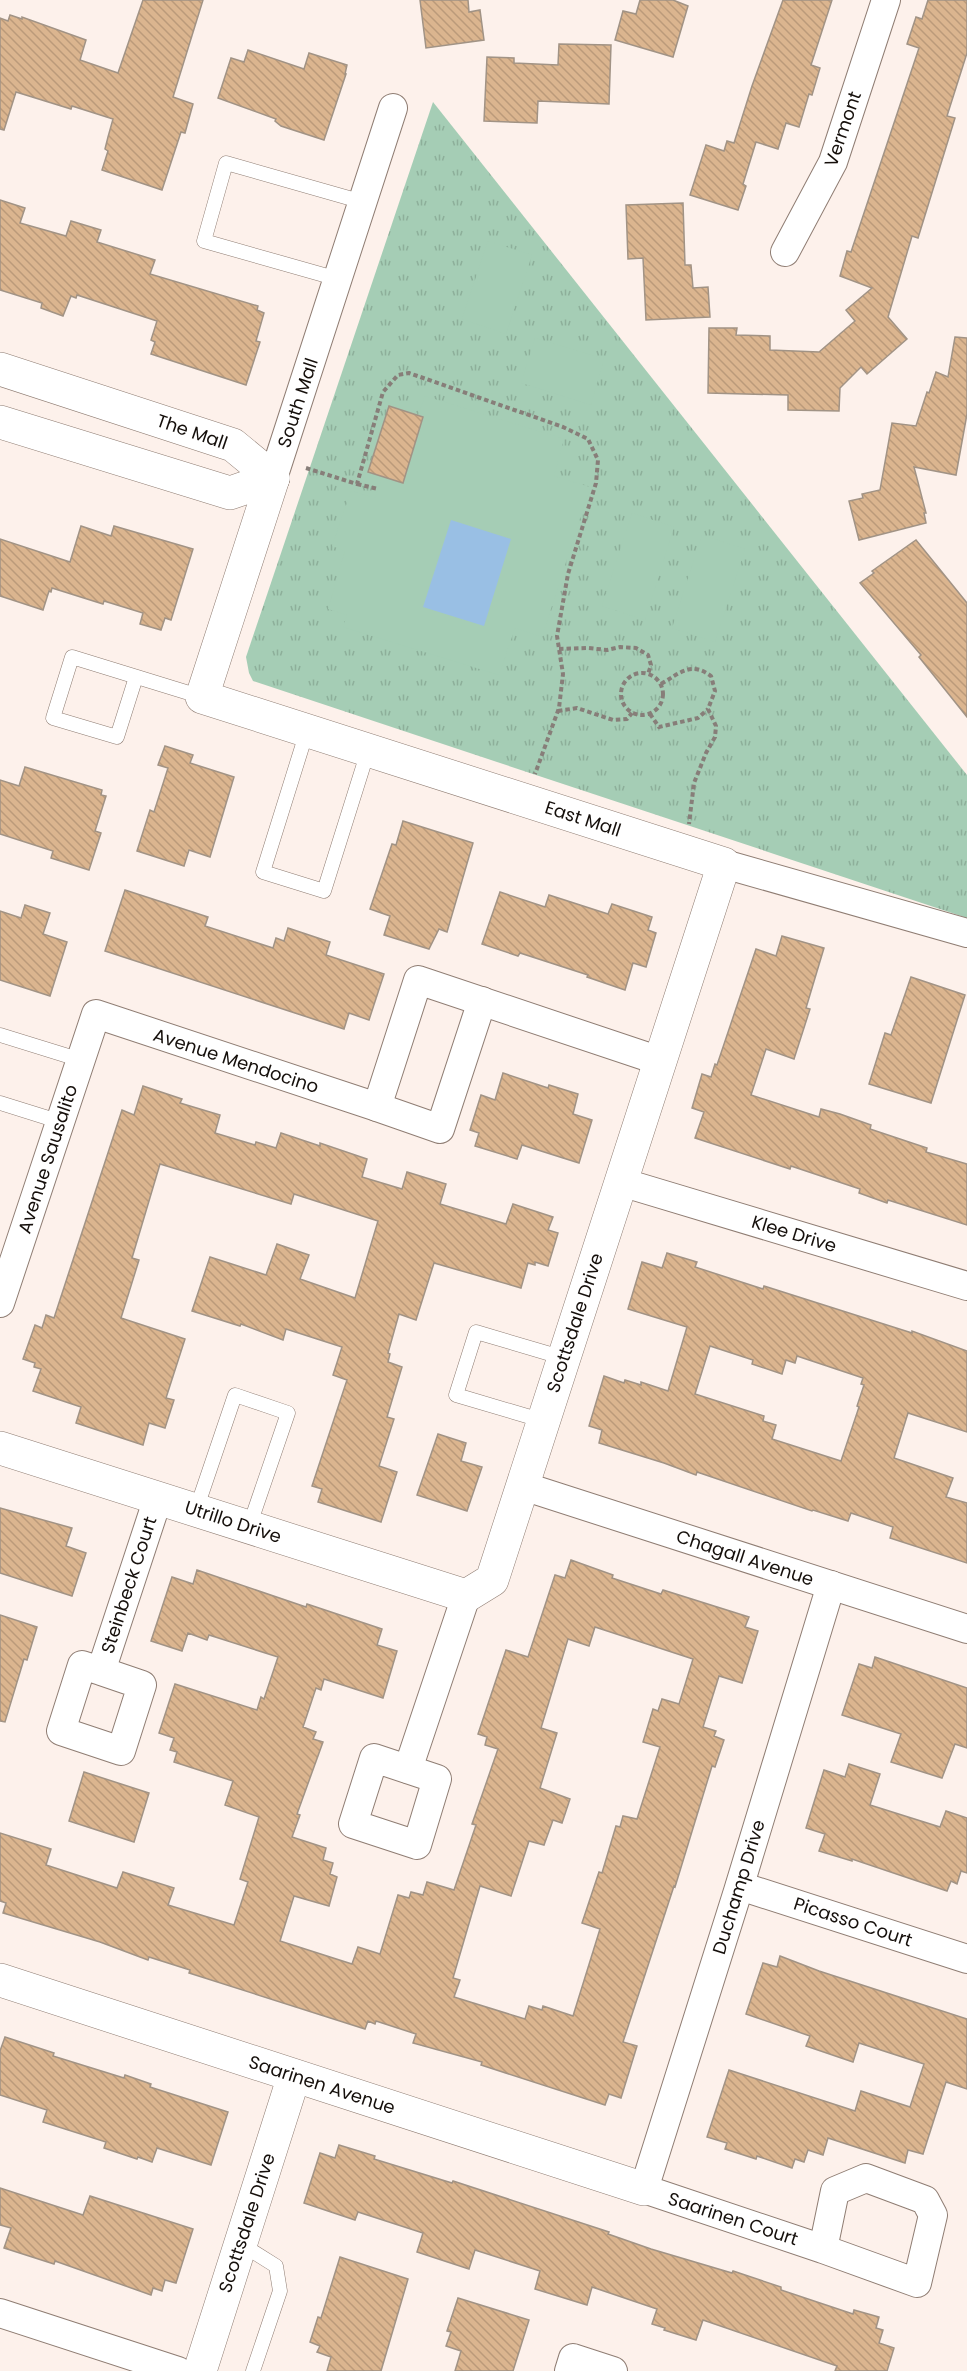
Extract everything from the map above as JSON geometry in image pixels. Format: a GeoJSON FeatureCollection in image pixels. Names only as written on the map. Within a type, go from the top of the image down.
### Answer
{"type":"FeatureCollection","features":[{"type":"Feature","properties":{"kind":"street","name":"Vermont"},"geometry":{"type":"LineString","coordinates":[[784,252],[815,199],[833,162],[886,0]]}},
{"type":"Feature","properties":{"kind":"street","name":"South Mall"},"geometry":{"type":"LineString","coordinates":[[202,697],[393,108]]}},
{"type":"Feature","properties":{"kind":"street","name":"The Mall"},"geometry":{"type":"LineString","coordinates":[[0,369],[233,445],[276,469]]}},
{"type":"Feature","properties":{"kind":"street"},"geometry":{"type":"LineString","coordinates":[[0,422],[230,493],[276,469]]}},
{"type":"Feature","properties":{"kind":"street","name":"East Mall"},"geometry":{"type":"LineString","coordinates":[[202,697],[724,864],[967,933]]}},
{"type":"Feature","properties":{"kind":"street","name":"Scottsdale Drive"},"geometry":{"type":"LineString","coordinates":[[465,1596],[492,1580],[724,864]]}},
{"type":"Feature","properties":{"kind":"street"},"geometry":{"type":"LineString","coordinates":[[376,1107],[418,980],[660,1061]]}},
{"type":"Feature","properties":{"kind":"street","name":"Avenue Mendocino"},"geometry":{"type":"LineString","coordinates":[[96,1014],[440,1129],[482,1001]]}},
{"type":"Feature","properties":{"kind":"street","name":"Avenue Sausalito"},"geometry":{"type":"LineString","coordinates":[[0,1303],[96,1014]]}},
{"type":"Feature","properties":{"kind":"street","name":"Klee Drive"},"geometry":{"type":"LineString","coordinates":[[621,1182],[967,1286]]}},
{"type":"Feature","properties":{"kind":"street","name":"Utrillo Drive"},"geometry":{"type":"LineString","coordinates":[[0,1448],[465,1596]]}},
{"type":"Feature","properties":{"kind":"street","name":"Chagall Avenue"},"geometry":{"type":"LineString","coordinates":[[523,1486],[967,1629]]}},
{"type":"Feature","properties":{"kind":"street","name":"Steinbeck Court"},"geometry":{"type":"LineString","coordinates":[[101,1671],[158,1498]]}},
{"type":"Feature","properties":{"kind":"street","name":"Duchamp Drive"},"geometry":{"type":"LineString","coordinates":[[644,2189],[740,1886],[831,1585]]}},
{"type":"Feature","properties":{"kind":"street"},"geometry":{"type":"LineString","coordinates":[[408,1769],[465,1596]]}},
{"type":"Feature","properties":{"kind":"street","name":"Picasso Court"},"geometry":{"type":"LineString","coordinates":[[740,1886],[967,1959]]}},
{"type":"Feature","properties":{"kind":"street","name":"Saarinen Avenue"},"geometry":{"type":"LineString","coordinates":[[0,1980],[644,2189]]}},
{"type":"Feature","properties":{"kind":"street","name":"Scottsdale Drive"},"geometry":{"type":"LineString","coordinates":[[200,2371],[294,2076]]}},
{"type":"Feature","properties":{"kind":"street","name":"Saarinen Court"},"geometry":{"type":"LineString","coordinates":[[644,2189],[823,2249]]}},
{"type":"Feature","properties":{"kind":"street"},"geometry":{"type":"LineString","coordinates":[[0,2313],[178,2371]]}},
{"type":"Feature","properties":{"kind":"street"},"geometry":{"type":"LineString","coordinates":[[569,2371],[573,2358],[613,2371]]}},
{"type":"Feature","properties":{"kind":"lane"},"geometry":{"type":"LineString","coordinates":[[338,279],[204,241],[226,163],[363,202]]}},
{"type":"Feature","properties":{"kind":"lane"},"geometry":{"type":"LineString","coordinates":[[136,677],[117,737],[53,718],[72,657],[202,697]]}},
{"type":"Feature","properties":{"kind":"lane"},"geometry":{"type":"LineString","coordinates":[[307,731],[263,872],[324,891],[368,751]]}},
{"type":"Feature","properties":{"kind":"lane"},"geometry":{"type":"LineString","coordinates":[[0,1035],[81,1060]]}},
{"type":"Feature","properties":{"kind":"lane"},"geometry":{"type":"LineString","coordinates":[[0,1103],[61,1122]]}},
{"type":"Feature","properties":{"kind":"lane"},"geometry":{"type":"LineString","coordinates":[[544,1421],[456,1395],[469,1353],[476,1332],[564,1358]]}},
{"type":"Feature","properties":{"kind":"lane"},"geometry":{"type":"LineString","coordinates":[[196,1510],[235,1395],[288,1413],[249,1527]]}},
{"type":"Feature","properties":{"kind":"lane"},"geometry":{"type":"LineString","coordinates":[[241,2244],[276,2266],[280,2291],[253,2371]]}},
{"type":"Feature","properties":{"kind":"path"},"geometry":{"type":"LineString","coordinates":[[357,484],[383,392],[398,375],[409,373],[563,427],[588,439],[598,459],[596,483],[567,568],[557,636],[563,674],[558,712],[526,801]]}},
{"type":"Feature","properties":{"kind":"path"},"geometry":{"type":"LineString","coordinates":[[276,469],[378,489]]}},
{"type":"Feature","properties":{"kind":"path"},"geometry":{"type":"LineString","coordinates":[[559,650],[588,648],[607,650],[620,646],[636,648],[648,655],[651,665],[648,674]]}},
{"type":"Feature","properties":{"kind":"path"},"geometry":{"type":"LineString","coordinates":[[650,714],[659,727],[698,718],[708,709],[715,691],[711,676],[702,670],[688,669],[661,684]]}},
{"type":"Feature","properties":{"kind":"path"},"geometry":{"type":"LineString","coordinates":[[648,674],[654,676],[661,684],[663,697],[660,707],[650,714],[640,716],[625,708],[621,699],[622,686],[632,675],[648,674]]}},
{"type":"Feature","properties":{"kind":"path"},"geometry":{"type":"LineString","coordinates":[[558,712],[577,708],[613,720],[627,719],[632,713]]}},
{"type":"Feature","properties":{"kind":"path"},"geometry":{"type":"LineString","coordinates":[[685,851],[694,783],[715,737],[716,726],[708,709]]}},
{"type":"Feature","properties":{"kind":"green space"},"geometry":{"type":"Polygon","coordinates":[[[433,102],[967,775],[967,918],[253,681],[246,657],[433,102]]]}},
{"type":"Feature","properties":{"kind":"green space"},"geometry":{"type":"Polygon","coordinates":[[[488,241],[532,255],[506,334],[462,319],[488,241]]]}},
{"type":"Feature","properties":{"kind":"green space"},"geometry":{"type":"Polygon","coordinates":[[[535,338],[604,359],[591,405],[521,383],[535,338]]]}},
{"type":"Feature","properties":{"kind":"green space"},"geometry":{"type":"Polygon","coordinates":[[[425,396],[564,439],[554,476],[590,487],[542,637],[515,628],[499,675],[343,627],[347,615],[328,609],[345,551],[332,546],[351,491],[375,498],[382,477],[368,473],[389,406],[418,415],[425,396]]]}},
{"type":"Feature","properties":{"kind":"green space"},"geometry":{"type":"Polygon","coordinates":[[[632,513],[674,527],[645,620],[602,606],[632,513]]]}},
{"type":"Feature","properties":{"kind":"green space"},"geometry":{"type":"Polygon","coordinates":[[[702,535],[745,549],[715,642],[672,628],[702,535]]]}},
{"type":"Feature","properties":{"kind":"water"},"geometry":{"type":"Polygon","coordinates":[[[451,520],[511,539],[484,626],[423,607],[451,520]]]}},
{"type":"Feature","properties":{"kind":"building"},"geometry":{"type":"Polygon","coordinates":[[[143,0],[203,0],[173,97],[193,104],[185,133],[181,132],[162,190],[102,170],[108,151],[105,149],[113,119],[16,92],[4,130],[0,129],[0,18],[8,21],[10,15],[22,19],[22,17],[86,40],[80,60],[118,73],[143,0]]]}},
{"type":"Feature","properties":{"kind":"building"},"geometry":{"type":"Polygon","coordinates":[[[420,0],[468,0],[469,12],[480,10],[484,40],[426,48],[420,0]]]}},
{"type":"Feature","properties":{"kind":"building"},"geometry":{"type":"Polygon","coordinates":[[[640,0],[673,0],[688,6],[673,57],[615,40],[623,11],[636,14],[640,0]]]}},
{"type":"Feature","properties":{"kind":"building"},"geometry":{"type":"Polygon","coordinates":[[[783,0],[832,0],[811,65],[820,68],[799,127],[786,123],[778,149],[756,142],[743,184],[746,186],[738,210],[690,195],[706,145],[724,151],[727,141],[734,143],[783,0]]]}},
{"type":"Feature","properties":{"kind":"building"},"geometry":{"type":"Polygon","coordinates":[[[928,0],[967,0],[967,53],[947,116],[955,118],[918,238],[912,236],[888,317],[907,339],[867,374],[861,367],[840,388],[839,411],[788,410],[788,395],[708,393],[709,328],[737,328],[736,335],[770,336],[770,350],[819,352],[855,321],[846,310],[872,288],[840,276],[847,251],[851,252],[919,48],[907,44],[916,17],[922,19],[928,0]]]}},
{"type":"Feature","properties":{"kind":"building"},"geometry":{"type":"Polygon","coordinates":[[[559,44],[611,45],[609,104],[538,101],[537,123],[484,121],[487,57],[514,58],[514,63],[558,65],[559,44]]]}},
{"type":"Feature","properties":{"kind":"building"},"geometry":{"type":"Polygon","coordinates":[[[248,50],[304,69],[309,53],[347,65],[324,140],[281,126],[275,121],[276,119],[218,98],[231,58],[244,62],[248,50]]]}},
{"type":"Feature","properties":{"kind":"building"},"geometry":{"type":"Polygon","coordinates":[[[0,200],[25,208],[20,223],[66,236],[71,221],[101,230],[97,242],[155,260],[150,274],[258,306],[257,310],[264,313],[256,341],[260,342],[246,385],[151,354],[155,342],[151,340],[157,321],[77,295],[76,298],[71,296],[63,316],[41,308],[42,303],[0,290],[0,200]]]}},
{"type":"Feature","properties":{"kind":"building"},"geometry":{"type":"Polygon","coordinates":[[[683,203],[685,265],[691,265],[693,288],[708,287],[710,317],[646,320],[643,258],[628,259],[626,205],[683,203]]]}},
{"type":"Feature","properties":{"kind":"building"},"geometry":{"type":"Polygon","coordinates":[[[955,337],[967,338],[967,414],[956,475],[914,467],[926,513],[924,513],[926,523],[859,540],[849,501],[863,498],[862,494],[880,490],[892,423],[916,426],[936,372],[948,377],[955,337]]]}},
{"type":"Feature","properties":{"kind":"building"},"geometry":{"type":"Polygon","coordinates":[[[389,406],[423,417],[403,483],[368,472],[389,406]]]}},
{"type":"Feature","properties":{"kind":"building"},"geometry":{"type":"Polygon","coordinates":[[[81,526],[111,536],[114,526],[193,549],[171,620],[165,618],[161,630],[140,624],[143,613],[104,601],[103,604],[52,588],[43,610],[0,596],[0,539],[70,562],[81,526]]]}},
{"type":"Feature","properties":{"kind":"building"},"geometry":{"type":"Polygon","coordinates":[[[916,540],[967,603],[967,717],[919,657],[921,655],[860,583],[874,573],[872,571],[916,540]]]}},
{"type":"Feature","properties":{"kind":"building"},"geometry":{"type":"Polygon","coordinates":[[[165,746],[193,755],[190,763],[234,777],[210,857],[189,850],[184,866],[137,851],[150,810],[154,812],[168,768],[158,765],[165,746]]]}},
{"type":"Feature","properties":{"kind":"building"},"geometry":{"type":"Polygon","coordinates":[[[25,767],[102,790],[101,795],[106,796],[95,831],[101,833],[89,870],[51,858],[53,851],[0,834],[0,780],[19,786],[25,767]]]}},
{"type":"Feature","properties":{"kind":"building"},"geometry":{"type":"Polygon","coordinates":[[[403,821],[473,843],[447,932],[439,929],[429,949],[384,935],[390,916],[370,909],[392,844],[396,845],[403,821]]]}},
{"type":"Feature","properties":{"kind":"building"},"geometry":{"type":"Polygon","coordinates":[[[125,890],[208,917],[205,926],[273,948],[276,938],[284,941],[288,928],[330,942],[326,955],[384,974],[369,1020],[349,1013],[344,1029],[105,951],[125,890]]]}},
{"type":"Feature","properties":{"kind":"building"},"geometry":{"type":"Polygon","coordinates":[[[500,892],[545,907],[549,895],[608,914],[612,904],[652,917],[648,930],[656,933],[646,967],[633,963],[625,990],[587,977],[588,975],[520,953],[518,956],[482,944],[500,892]]]}},
{"type":"Feature","properties":{"kind":"building"},"geometry":{"type":"Polygon","coordinates":[[[25,905],[50,913],[43,934],[67,942],[50,996],[0,980],[0,911],[21,918],[25,905]]]}},
{"type":"Feature","properties":{"kind":"building"},"geometry":{"type":"Polygon","coordinates":[[[782,936],[824,948],[806,1008],[810,1009],[794,1059],[766,1049],[751,1095],[819,1117],[821,1109],[840,1114],[871,1125],[870,1129],[927,1148],[926,1152],[967,1164],[967,1225],[888,1200],[887,1203],[859,1193],[860,1189],[695,1138],[704,1112],[692,1108],[702,1074],[711,1077],[715,1064],[717,1065],[756,949],[776,956],[782,936]]]}},
{"type":"Feature","properties":{"kind":"building"},"geometry":{"type":"Polygon","coordinates":[[[911,977],[965,995],[931,1103],[869,1084],[885,1033],[891,1035],[911,977]]]}},
{"type":"Feature","properties":{"kind":"building"},"geometry":{"type":"Polygon","coordinates":[[[503,1073],[548,1088],[549,1085],[578,1094],[573,1114],[592,1120],[579,1163],[522,1145],[517,1159],[475,1146],[479,1133],[470,1130],[481,1095],[495,1100],[503,1073]]]}},
{"type":"Feature","properties":{"kind":"building"},"geometry":{"type":"Polygon","coordinates":[[[143,1086],[182,1099],[180,1103],[220,1115],[215,1133],[255,1145],[256,1142],[276,1148],[281,1133],[320,1146],[320,1143],[367,1159],[362,1177],[402,1189],[407,1172],[446,1184],[440,1204],[506,1224],[513,1204],[553,1217],[548,1230],[558,1233],[548,1266],[535,1262],[535,1265],[528,1263],[521,1288],[434,1263],[416,1320],[399,1314],[388,1353],[390,1354],[388,1362],[402,1367],[387,1417],[394,1419],[379,1466],[397,1472],[381,1522],[318,1502],[322,1489],[312,1486],[347,1380],[333,1375],[342,1347],[286,1329],[283,1340],[241,1324],[240,1326],[192,1311],[210,1257],[266,1275],[277,1244],[309,1255],[300,1279],[355,1298],[378,1221],[294,1194],[291,1204],[160,1164],[132,1258],[139,1260],[121,1318],[185,1339],[166,1398],[174,1400],[165,1428],[149,1423],[143,1445],[76,1423],[81,1407],[33,1391],[41,1369],[34,1367],[35,1363],[23,1359],[35,1325],[42,1328],[46,1315],[54,1318],[122,1110],[134,1115],[143,1086]]]}},
{"type":"Feature","properties":{"kind":"building"},"geometry":{"type":"Polygon","coordinates":[[[667,1253],[697,1262],[695,1267],[763,1289],[764,1286],[912,1333],[912,1331],[967,1351],[967,1432],[908,1413],[894,1458],[953,1478],[946,1497],[967,1503],[967,1563],[890,1538],[893,1527],[851,1513],[848,1521],[812,1511],[697,1472],[696,1475],[599,1443],[602,1430],[589,1426],[604,1376],[624,1383],[625,1380],[641,1385],[641,1382],[668,1391],[687,1327],[628,1309],[642,1262],[662,1268],[667,1253]],[[710,1346],[695,1394],[764,1416],[763,1421],[776,1425],[772,1439],[841,1461],[859,1407],[857,1406],[864,1385],[861,1384],[863,1378],[797,1356],[795,1363],[786,1360],[782,1374],[752,1364],[753,1360],[710,1346]]]}},
{"type":"Feature","properties":{"kind":"building"},"geometry":{"type":"Polygon","coordinates":[[[438,1434],[466,1443],[461,1461],[482,1467],[467,1511],[417,1495],[438,1434]]]}},
{"type":"Feature","properties":{"kind":"building"},"geometry":{"type":"Polygon","coordinates":[[[0,1508],[72,1528],[66,1546],[86,1553],[72,1596],[0,1573],[0,1508]]]}},
{"type":"Feature","properties":{"kind":"building"},"geometry":{"type":"Polygon","coordinates":[[[571,1560],[613,1575],[612,1578],[661,1594],[663,1590],[749,1617],[745,1627],[758,1631],[742,1683],[719,1676],[703,1727],[716,1731],[714,1736],[724,1740],[715,1767],[712,1766],[675,1887],[623,2042],[637,2046],[621,2098],[609,2094],[605,2105],[481,2065],[482,2062],[413,2043],[416,2034],[376,2021],[375,2024],[368,2021],[365,2029],[189,1973],[190,1970],[149,1957],[148,1960],[100,1942],[3,1913],[6,1903],[0,1901],[0,1833],[51,1849],[46,1865],[117,1888],[123,1872],[174,1888],[168,1905],[234,1925],[248,1882],[240,1879],[259,1817],[225,1805],[233,1781],[174,1762],[177,1752],[170,1750],[174,1738],[159,1733],[175,1684],[257,1710],[261,1697],[264,1699],[278,1657],[209,1635],[207,1640],[188,1633],[182,1651],[151,1641],[172,1577],[193,1584],[197,1570],[306,1607],[307,1604],[382,1629],[377,1645],[397,1651],[383,1698],[324,1679],[321,1690],[316,1688],[303,1727],[316,1732],[313,1739],[323,1742],[297,1814],[300,1815],[292,1837],[326,1848],[323,1860],[333,1863],[330,1874],[337,1877],[329,1906],[294,1896],[280,1941],[352,1964],[358,1947],[380,1954],[398,1895],[409,1898],[411,1892],[423,1895],[427,1882],[454,1890],[476,1825],[472,1824],[498,1749],[485,1745],[487,1737],[478,1734],[506,1650],[528,1657],[555,1575],[565,1578],[571,1560]],[[595,1627],[589,1646],[568,1639],[541,1728],[557,1733],[540,1788],[570,1799],[562,1823],[553,1820],[544,1845],[529,1841],[511,1896],[480,1886],[453,1978],[460,1980],[454,1997],[525,2019],[529,2006],[542,2010],[543,2006],[573,2016],[600,1929],[582,1923],[599,1872],[602,1873],[616,1826],[620,1827],[623,1816],[637,1819],[660,1747],[643,1742],[653,1709],[658,1711],[662,1699],[679,1704],[693,1659],[595,1627]]]}},
{"type":"Feature","properties":{"kind":"building"},"geometry":{"type":"Polygon","coordinates":[[[0,1615],[37,1627],[27,1660],[24,1659],[5,1722],[0,1721],[0,1615]]]}},
{"type":"Feature","properties":{"kind":"building"},"geometry":{"type":"Polygon","coordinates":[[[875,1657],[967,1688],[967,1748],[955,1744],[942,1778],[891,1762],[901,1734],[842,1715],[859,1664],[872,1668],[875,1657]]]}},
{"type":"Feature","properties":{"kind":"building"},"geometry":{"type":"Polygon","coordinates":[[[849,1764],[880,1774],[870,1805],[940,1827],[946,1811],[967,1818],[967,1873],[961,1871],[957,1884],[951,1881],[947,1891],[852,1859],[852,1861],[819,1851],[825,1834],[806,1828],[824,1770],[845,1777],[849,1764]]]}},
{"type":"Feature","properties":{"kind":"building"},"geometry":{"type":"Polygon","coordinates":[[[84,1772],[149,1793],[134,1842],[69,1821],[84,1772]]]}},
{"type":"Feature","properties":{"kind":"building"},"geometry":{"type":"Polygon","coordinates":[[[780,1956],[967,2019],[967,2089],[946,2082],[923,2154],[908,2150],[905,2163],[828,2138],[823,2155],[808,2150],[804,2162],[795,2159],[792,2168],[757,2156],[756,2159],[725,2149],[727,2143],[707,2137],[729,2070],[855,2111],[861,2091],[910,2107],[924,2064],[859,2043],[853,2062],[806,2046],[810,2036],[746,2014],[763,1963],[777,1967],[780,1956]]]}},
{"type":"Feature","properties":{"kind":"building"},"geometry":{"type":"Polygon","coordinates":[[[5,2037],[54,2053],[53,2056],[124,2078],[125,2075],[151,2084],[150,2087],[228,2112],[211,2165],[157,2148],[152,2162],[138,2157],[137,2159],[104,2148],[106,2142],[43,2122],[47,2110],[0,2095],[0,2051],[5,2037]]]}},
{"type":"Feature","properties":{"kind":"building"},"geometry":{"type":"Polygon","coordinates":[[[339,2145],[375,2156],[374,2159],[452,2183],[453,2181],[609,2232],[608,2234],[651,2249],[732,2273],[733,2271],[853,2314],[854,2310],[879,2317],[876,2328],[883,2330],[879,2343],[894,2348],[887,2371],[835,2371],[837,2366],[703,2320],[696,2340],[652,2324],[657,2309],[592,2287],[587,2305],[535,2289],[540,2271],[475,2250],[469,2269],[417,2252],[423,2233],[358,2212],[355,2220],[304,2203],[320,2153],[335,2158],[339,2145]]]}},
{"type":"Feature","properties":{"kind":"building"},"geometry":{"type":"Polygon","coordinates":[[[0,2188],[83,2215],[90,2196],[193,2229],[176,2283],[165,2280],[162,2291],[153,2288],[151,2295],[55,2261],[54,2264],[4,2248],[11,2228],[0,2225],[0,2188]]]}},
{"type":"Feature","properties":{"kind":"building"},"geometry":{"type":"Polygon","coordinates":[[[340,2257],[408,2279],[381,2371],[327,2371],[331,2357],[317,2352],[320,2346],[310,2342],[318,2317],[321,2318],[340,2257]]]}},
{"type":"Feature","properties":{"kind":"building"},"geometry":{"type":"Polygon","coordinates":[[[458,2298],[529,2320],[513,2371],[455,2371],[461,2351],[446,2346],[451,2332],[447,2331],[458,2298]]]}}]}
